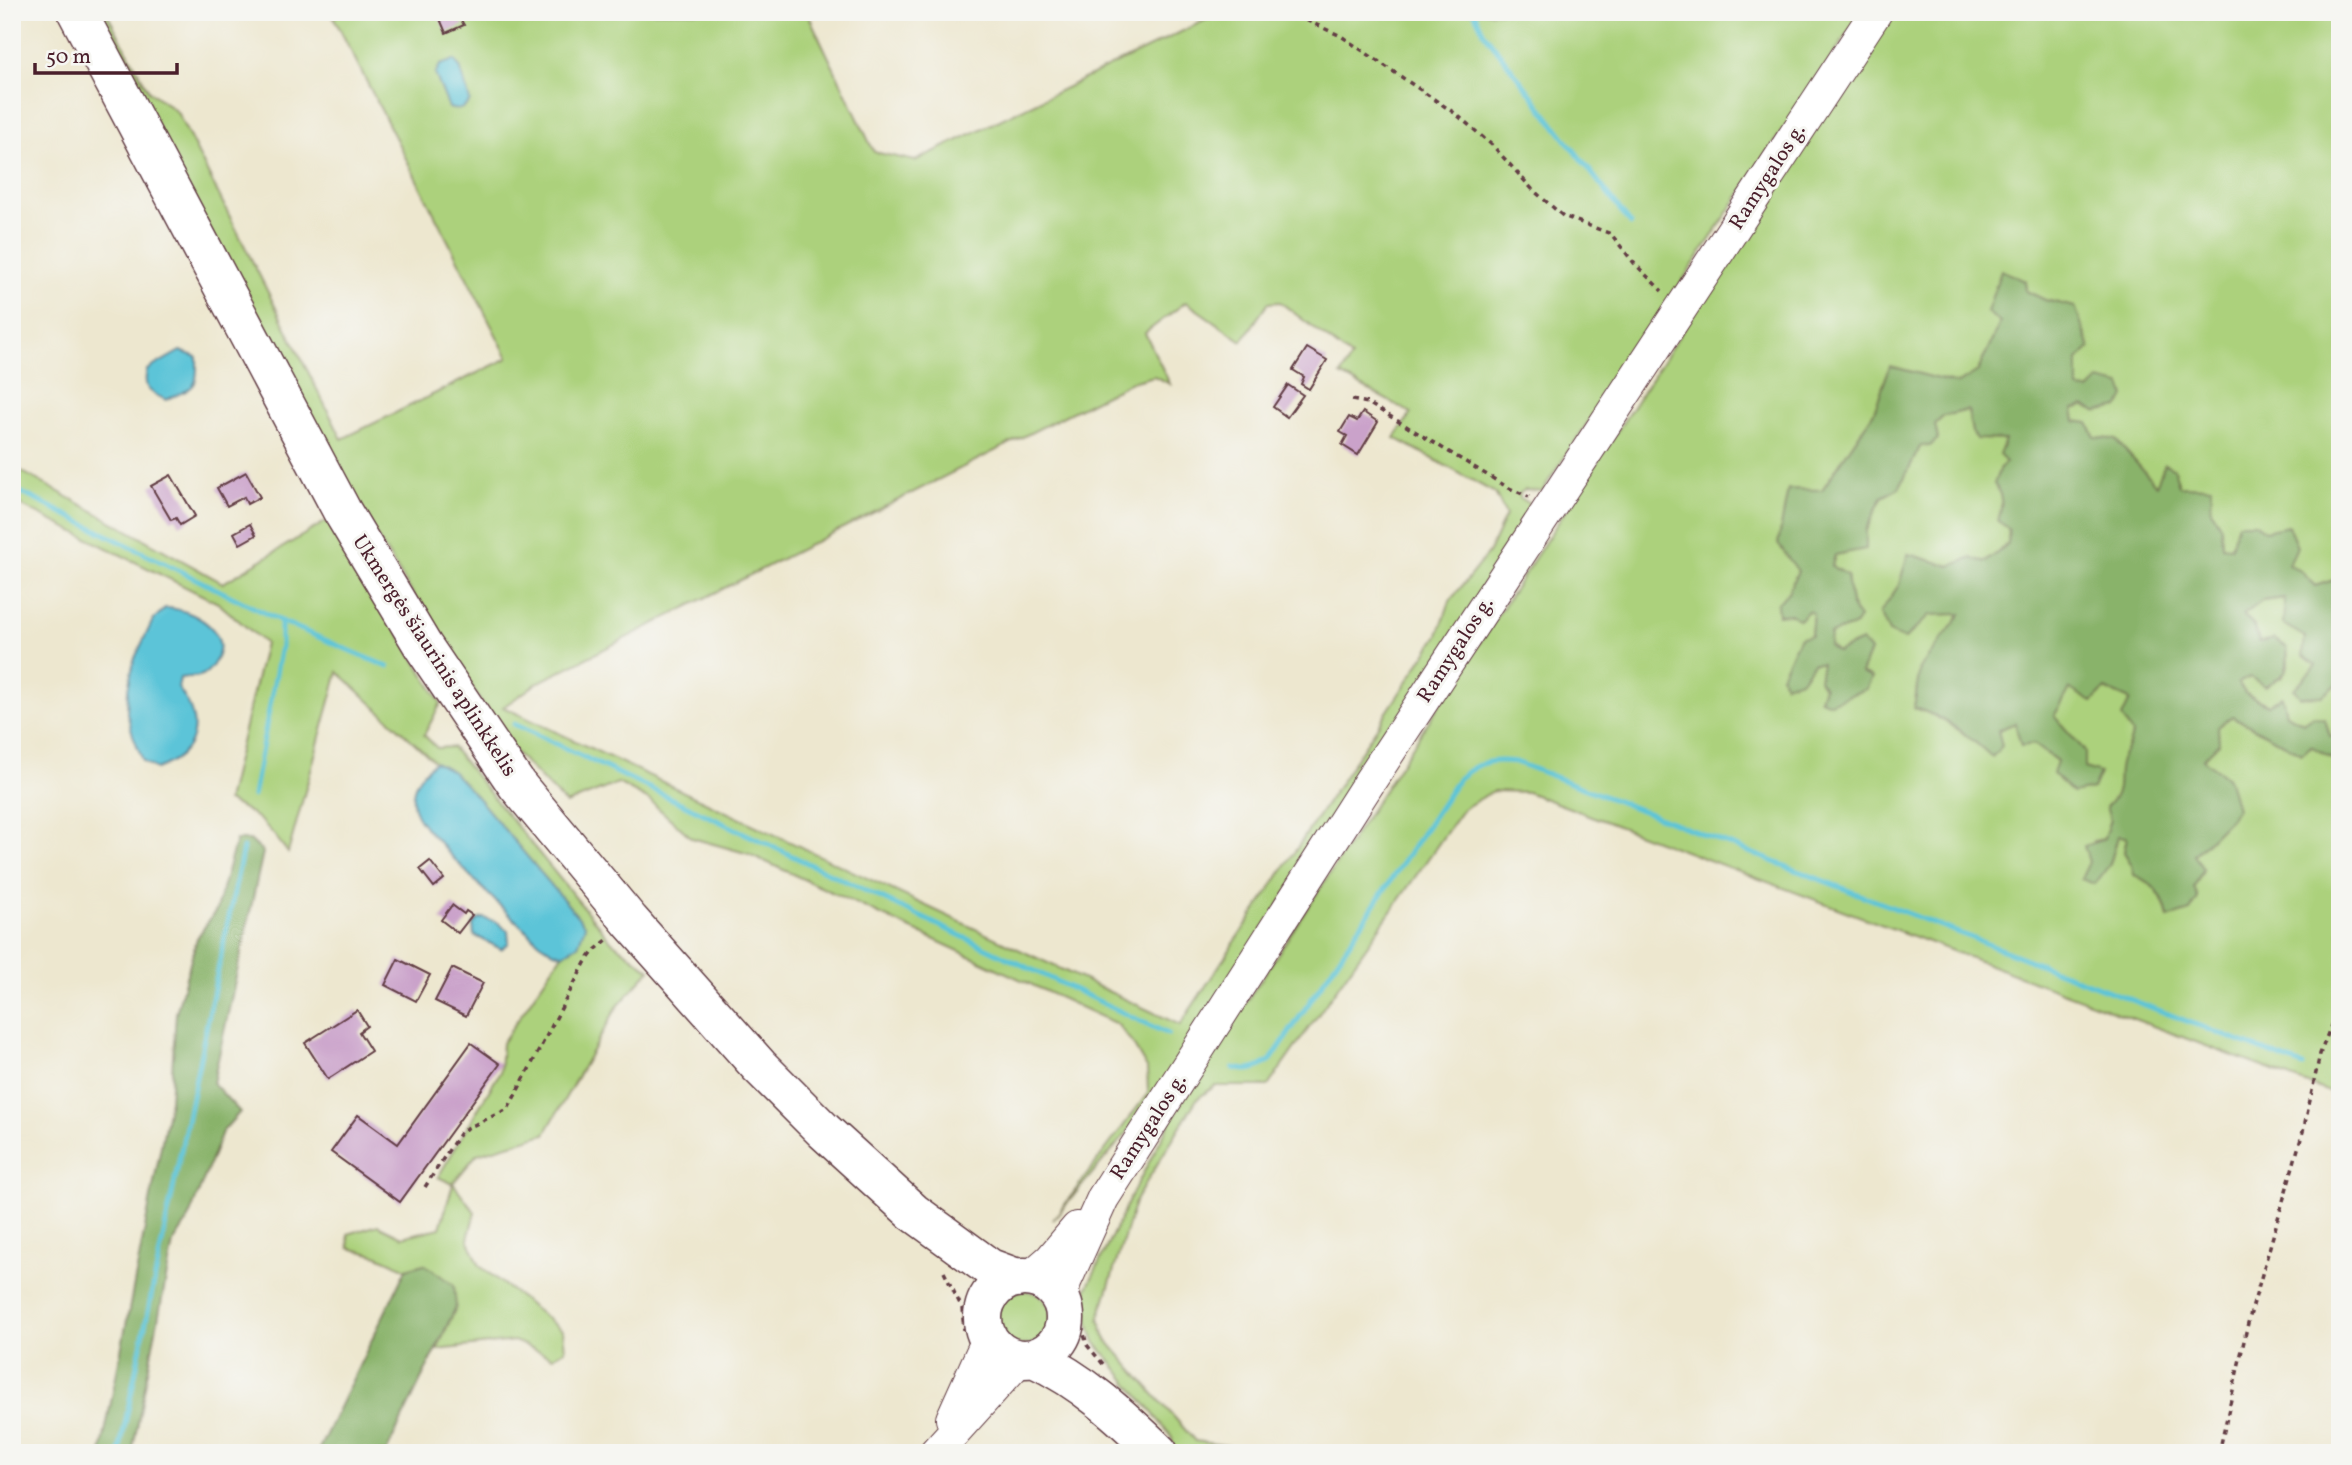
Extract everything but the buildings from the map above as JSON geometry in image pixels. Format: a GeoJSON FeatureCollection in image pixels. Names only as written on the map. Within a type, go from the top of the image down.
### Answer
{"type":"FeatureCollection","features":[{"type":"Feature","properties":{"kind":"highway","name":"Ukmergės šiaurinis aplinkkelis"},"geometry":{"type":"LineString","coordinates":[[77,12],[237,316],[374,567],[457,698],[517,785],[630,921],[759,1066],[824,1131],[914,1212],[990,1268],[1023,1278]]}},
{"type":"Feature","properties":{"kind":"highway","name":"Ukmergės šiaurinis aplinkkelis"},"geometry":{"type":"LineString","coordinates":[[914,1212],[979,1326]]}},
{"type":"Feature","properties":{"kind":"highway"},"geometry":{"type":"LineString","coordinates":[[1116,1411],[1078,1356],[1068,1312],[1048,1285],[1023,1278],[1003,1283],[997,1288],[979,1326],[1002,1353],[1027,1359],[1070,1377],[1116,1411],[1160,1453]]}},
{"type":"Feature","properties":{"kind":"highway"},"geometry":{"type":"LineString","coordinates":[[1027,1359],[1053,1348],[1068,1312]]}},
{"type":"Feature","properties":{"kind":"main road","name":"Ramygalos g."},"geometry":{"type":"LineString","coordinates":[[1068,1312],[1065,1282],[1103,1198],[1368,784],[1876,12]]}},
{"type":"Feature","properties":{"kind":"main road"},"geometry":{"type":"LineString","coordinates":[[1023,1278],[1051,1259],[1103,1198]]}},
{"type":"Feature","properties":{"kind":"main road"},"geometry":{"type":"LineString","coordinates":[[937,1449],[979,1326]]}},
{"type":"Feature","properties":{"kind":"main road"},"geometry":{"type":"LineString","coordinates":[[937,1449],[1027,1359]]}},
{"type":"Feature","properties":{"kind":"path"},"geometry":{"type":"LineString","coordinates":[[1288,12],[1341,36],[1455,114],[1493,146],[1533,190],[1563,216],[1611,234],[1634,263],[1681,310]]}},
{"type":"Feature","properties":{"kind":"path"},"geometry":{"type":"LineString","coordinates":[[1352,400],[1368,403],[1507,486],[1550,507]]}},
{"type":"Feature","properties":{"kind":"path"},"geometry":{"type":"LineString","coordinates":[[425,1187],[461,1131],[508,1110],[585,963],[594,951],[630,921]]}},
{"type":"Feature","properties":{"kind":"path"},"geometry":{"type":"LineString","coordinates":[[2219,1453],[2248,1323],[2304,1128],[2320,1054],[2340,1002]]}},
{"type":"Feature","properties":{"kind":"path"},"geometry":{"type":"LineString","coordinates":[[937,1265],[946,1274],[962,1308],[979,1326]]}},
{"type":"Feature","properties":{"kind":"path"},"geometry":{"type":"LineString","coordinates":[[1068,1312],[1087,1345],[1106,1368]]}},
{"type":"Feature","properties":{"kind":"green space"},"geometry":{"type":"Polygon","coordinates":[[[91,12],[106,12],[149,91],[177,112],[342,439],[508,358],[331,12],[807,12],[874,152],[915,161],[1222,12],[1862,12],[1542,491],[1525,490],[1520,493],[1520,498],[1532,506],[1532,515],[1145,1111],[1053,1220],[1148,1093],[1147,1068],[1117,1024],[749,854],[692,838],[649,800],[618,783],[566,804],[515,752],[496,726],[365,518],[91,12]],[[1186,302],[1145,333],[1170,384],[1154,376],[1131,382],[539,682],[503,707],[1180,1025],[1438,635],[1450,601],[1489,552],[1506,515],[1495,493],[1395,438],[1411,413],[1341,375],[1351,357],[1280,302],[1268,303],[1242,341],[1186,302]]]}},
{"type":"Feature","properties":{"kind":"green space"},"geometry":{"type":"Polygon","coordinates":[[[1892,12],[2340,12],[2340,578],[2315,586],[2306,577],[2284,564],[2248,551],[2222,546],[2218,525],[2210,510],[2179,486],[2174,469],[2156,485],[2116,441],[2095,437],[2075,421],[2072,409],[2084,406],[2089,390],[2078,390],[2075,307],[2045,300],[2026,291],[2025,281],[2000,323],[1978,371],[1957,384],[1890,366],[1874,412],[1822,490],[1798,571],[1778,615],[1808,610],[1813,612],[1801,680],[1813,663],[1823,663],[1824,687],[1820,698],[1861,673],[1870,651],[1862,641],[1837,652],[1829,645],[1829,634],[1854,626],[1859,618],[1851,604],[1847,575],[1832,566],[1835,554],[1866,530],[1882,497],[1899,488],[1921,445],[1944,416],[1968,410],[1972,432],[2005,439],[2006,462],[1999,470],[2002,510],[1998,520],[2009,529],[2008,544],[1986,562],[1972,558],[1950,566],[1908,554],[1899,585],[1880,613],[1962,614],[1920,668],[1914,708],[1936,716],[1956,728],[1992,756],[1998,730],[2015,723],[2034,744],[2057,761],[2084,768],[2054,716],[2070,688],[2092,702],[2105,689],[2130,700],[2130,748],[2122,759],[2117,796],[2104,839],[2093,841],[2110,864],[2118,836],[2127,837],[2124,852],[2134,874],[2157,891],[2168,918],[2190,911],[2198,898],[2194,887],[2203,870],[2194,855],[2231,818],[2228,778],[2203,759],[2218,727],[2232,716],[2302,754],[2311,746],[2340,763],[2340,1096],[1527,792],[1493,791],[1463,809],[1268,1086],[1215,1086],[1197,1099],[1136,1199],[1099,1318],[1105,1338],[1195,1441],[1279,1453],[1177,1453],[1173,1449],[1172,1437],[1095,1342],[1088,1321],[1086,1290],[1130,1198],[1177,1109],[1892,12]]]}},
{"type":"Feature","properties":{"kind":"green space"},"geometry":{"type":"Polygon","coordinates":[[[2001,270],[2025,281],[2026,291],[2045,300],[2075,307],[2090,348],[2078,360],[2078,389],[2089,390],[2099,380],[2121,385],[2125,396],[2119,407],[2096,412],[2084,406],[2073,409],[2075,421],[2088,423],[2095,437],[2116,440],[2156,485],[2165,464],[2174,469],[2179,486],[2212,487],[2211,510],[2221,527],[2222,546],[2231,547],[2238,523],[2255,523],[2265,531],[2288,526],[2297,547],[2289,564],[2302,572],[2315,586],[2340,578],[2340,682],[2322,696],[2300,697],[2294,689],[2316,665],[2303,655],[2305,637],[2283,624],[2285,598],[2262,601],[2243,615],[2254,625],[2259,642],[2274,639],[2287,647],[2288,662],[2285,671],[2278,679],[2265,686],[2250,677],[2238,683],[2246,694],[2268,705],[2282,696],[2286,714],[2304,723],[2313,716],[2325,719],[2330,736],[2340,735],[2340,763],[2311,746],[2302,754],[2232,716],[2218,727],[2219,743],[2203,759],[2228,778],[2237,808],[2231,818],[2194,855],[2203,869],[2194,887],[2198,898],[2190,911],[2168,918],[2157,892],[2134,875],[2132,865],[2124,852],[2127,837],[2118,836],[2110,864],[2095,884],[2081,879],[2089,862],[2084,846],[2104,839],[2110,819],[2106,807],[2118,790],[2121,760],[2132,734],[2122,717],[2130,700],[2105,689],[2092,702],[2070,689],[2054,716],[2085,751],[2085,768],[2100,773],[2093,789],[2073,793],[2053,774],[2057,761],[2034,744],[2021,746],[2015,723],[1998,730],[2002,746],[1992,757],[1956,728],[1936,716],[1914,708],[1920,668],[1961,614],[1930,615],[1905,639],[1889,632],[1880,613],[1899,585],[1908,554],[1950,566],[1972,558],[1986,562],[2008,544],[2009,530],[1998,520],[2001,501],[1994,484],[1999,470],[2006,462],[1999,455],[2005,440],[1976,439],[1968,410],[1944,416],[1935,424],[1938,439],[1930,446],[1921,445],[1899,488],[1882,497],[1866,530],[1866,549],[1835,555],[1832,566],[1847,575],[1851,604],[1859,618],[1854,626],[1830,634],[1829,645],[1837,652],[1862,641],[1870,651],[1861,673],[1872,678],[1866,689],[1830,703],[1820,699],[1824,687],[1819,679],[1822,663],[1813,663],[1801,680],[1785,685],[1781,675],[1800,637],[1811,635],[1813,613],[1808,611],[1799,620],[1791,614],[1778,615],[1777,604],[1788,592],[1798,571],[1778,544],[1788,489],[1822,490],[1874,412],[1890,366],[1957,384],[1978,371],[2000,323],[1987,312],[2001,270]]]}},
{"type":"Feature","properties":{"kind":"green space"},"geometry":{"type":"Polygon","coordinates":[[[12,466],[223,583],[330,519],[441,703],[424,735],[437,748],[452,747],[611,941],[650,970],[617,1007],[545,1134],[477,1154],[453,1183],[475,1212],[468,1239],[480,1266],[563,1331],[565,1350],[553,1357],[514,1341],[437,1350],[456,1307],[424,1264],[406,1269],[378,1256],[349,1248],[348,1234],[378,1225],[402,1237],[440,1228],[453,1184],[438,1177],[500,1072],[502,1043],[562,954],[578,945],[579,918],[452,771],[435,762],[338,672],[288,853],[262,822],[227,801],[265,643],[218,603],[12,501],[12,466]]]}},
{"type":"Feature","properties":{"kind":"green space"},"geometry":{"type":"Polygon","coordinates":[[[2286,598],[2317,665],[2322,696],[2340,682],[2340,735],[2330,736],[2246,694],[2238,683],[2250,677],[2281,678],[2288,666],[2287,647],[2259,642],[2254,625],[2243,615],[2262,601],[2286,598]]]}},
{"type":"Feature","properties":{"kind":"green space"},"geometry":{"type":"Polygon","coordinates":[[[236,840],[250,840],[263,852],[213,1083],[240,1112],[222,1132],[187,1222],[173,1243],[132,1453],[101,1453],[170,1100],[176,1013],[197,938],[216,910],[236,840]]]}},
{"type":"Feature","properties":{"kind":"green space"},"geometry":{"type":"Polygon","coordinates":[[[424,1264],[454,1285],[456,1307],[386,1453],[317,1453],[406,1269],[424,1264]]]}},
{"type":"Feature","properties":{"kind":"green space"},"geometry":{"type":"Polygon","coordinates":[[[1029,1291],[1039,1295],[1047,1303],[1051,1318],[1047,1333],[1039,1341],[1019,1345],[1009,1341],[1001,1333],[997,1313],[1001,1303],[1009,1295],[1029,1291]]]}},
{"type":"Feature","properties":{"kind":"water"},"geometry":{"type":"Polygon","coordinates":[[[454,60],[460,67],[470,101],[456,110],[449,108],[435,74],[440,65],[454,60]]]}},
{"type":"Feature","properties":{"kind":"water"},"geometry":{"type":"Polygon","coordinates":[[[180,351],[197,357],[197,376],[193,386],[166,400],[149,390],[146,382],[147,370],[180,351]]]}},
{"type":"Feature","properties":{"kind":"water"},"geometry":{"type":"Polygon","coordinates":[[[165,608],[187,612],[207,624],[219,641],[219,652],[213,665],[205,673],[180,678],[178,688],[186,701],[194,725],[192,736],[181,755],[156,769],[143,761],[133,735],[127,713],[128,689],[134,660],[153,620],[165,608]]]}},
{"type":"Feature","properties":{"kind":"water"},"geometry":{"type":"Polygon","coordinates":[[[435,762],[452,771],[477,797],[579,918],[585,926],[578,945],[562,954],[540,943],[476,882],[422,823],[414,808],[414,788],[420,777],[435,762]]]}},
{"type":"Feature","properties":{"kind":"water"},"geometry":{"type":"Polygon","coordinates":[[[483,918],[497,922],[508,931],[509,943],[501,949],[474,935],[473,925],[483,918]]]}},
{"type":"Feature","properties":{"kind":"waterway"},"geometry":{"type":"LineString","coordinates":[[1474,12],[1484,33],[1631,224]]}},
{"type":"Feature","properties":{"kind":"waterway"},"geometry":{"type":"LineString","coordinates":[[12,488],[281,621],[388,667]]}},
{"type":"Feature","properties":{"kind":"waterway"},"geometry":{"type":"LineString","coordinates":[[253,796],[281,646],[281,621]]}},
{"type":"Feature","properties":{"kind":"waterway"},"geometry":{"type":"LineString","coordinates":[[514,724],[1168,1034]]}},
{"type":"Feature","properties":{"kind":"waterway"},"geometry":{"type":"LineString","coordinates":[[1233,1068],[1253,1069],[1271,1060],[1459,778],[1486,762],[1499,761],[1516,762],[2303,1066]]}},
{"type":"Feature","properties":{"kind":"waterway"},"geometry":{"type":"LineString","coordinates":[[119,1453],[243,848]]}},
{"type":"Feature","properties":{"kind":"waterway"},"geometry":{"type":"LineString","coordinates":[[2331,1076],[2340,1080]]}}]}
